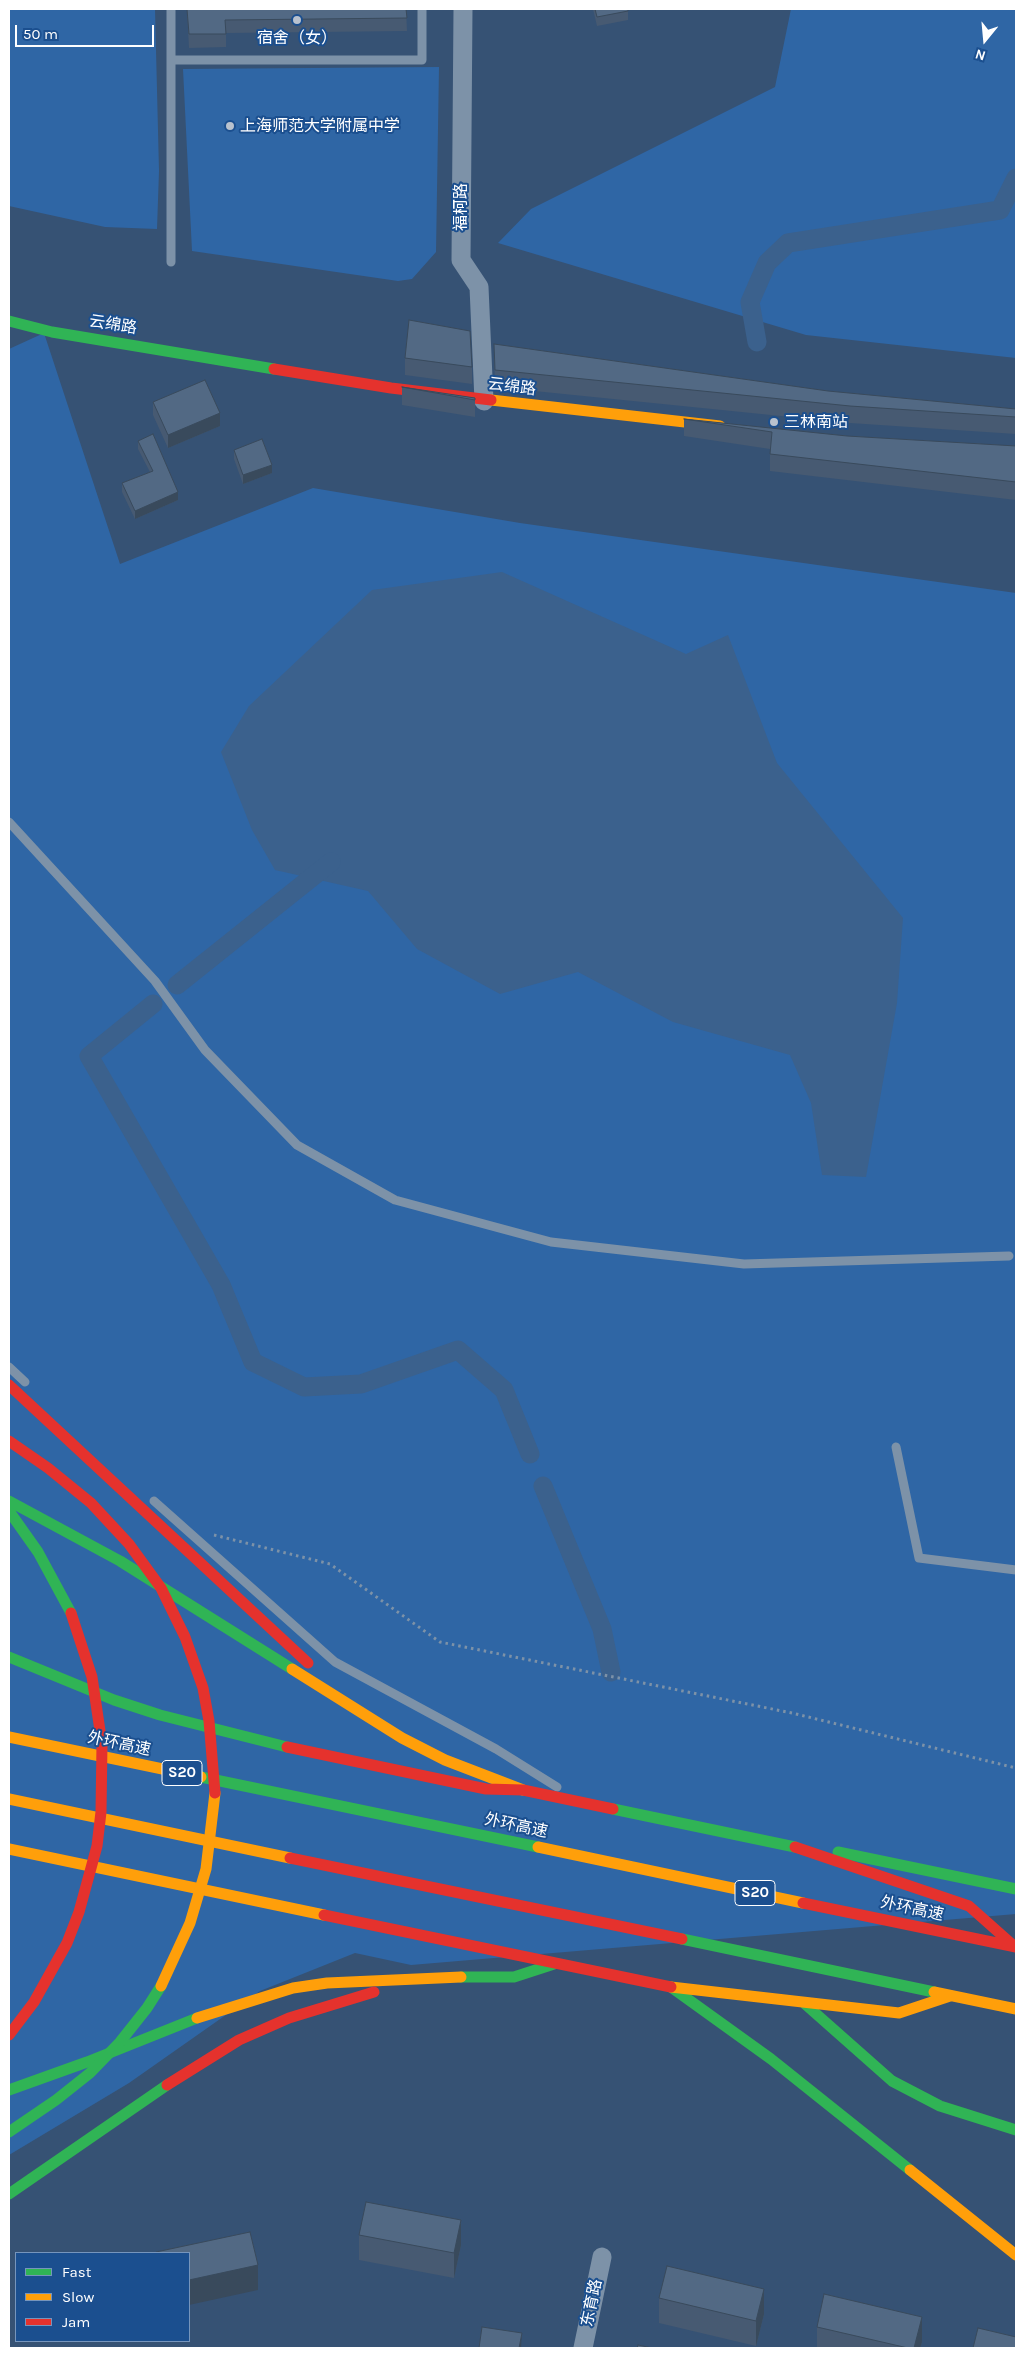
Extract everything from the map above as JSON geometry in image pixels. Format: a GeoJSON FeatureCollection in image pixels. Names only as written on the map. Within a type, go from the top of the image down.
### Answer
{"type":"FeatureCollection","features":[{"type":"Feature","properties":{"kind":"main road","name":"云绵路"},"geometry":{"type":"LineString","coordinates":[[9,321],[52,332],[391,388],[735,427]]}},
{"type":"Feature","properties":{"kind":"main road"},"geometry":{"type":"LineString","coordinates":[[9,1385],[310,1666],[325,1690]]}},
{"type":"Feature","properties":{"kind":"main road"},"geometry":{"type":"LineString","coordinates":[[9,1441],[48,1468],[91,1503],[129,1544],[161,1588],[185,1637],[203,1688],[209,1721],[215,1780],[211,1840],[204,1878],[190,1923],[165,1979],[147,2008],[120,2042],[90,2073],[56,2100],[9,2132]]}},
{"type":"Feature","properties":{"kind":"main road"},"geometry":{"type":"LineString","coordinates":[[9,1501],[62,1528],[220,1622],[402,1738],[445,1760],[523,1790],[795,1847],[837,1852],[1016,1889]]}},
{"type":"Feature","properties":{"kind":"main road"},"geometry":{"type":"LineString","coordinates":[[9,1511],[38,1552],[56,1582],[83,1645],[98,1711],[103,1778],[97,1846],[79,1912],[51,1973],[34,2002],[9,2035]]}},
{"type":"Feature","properties":{"kind":"main road"},"geometry":{"type":"LineString","coordinates":[[9,1657],[114,1700],[206,1728],[486,1789],[523,1790]]}},
{"type":"Feature","properties":{"kind":"main road","name":"外环高速"},"geometry":{"type":"LineString","coordinates":[[9,1737],[1016,1947]]}},
{"type":"Feature","properties":{"kind":"main road"},"geometry":{"type":"LineString","coordinates":[[9,1799],[1016,2009]]}},
{"type":"Feature","properties":{"kind":"main road"},"geometry":{"type":"LineString","coordinates":[[795,1847],[969,1906],[1016,1947]]}},
{"type":"Feature","properties":{"kind":"main road"},"geometry":{"type":"LineString","coordinates":[[9,1849],[671,1987],[805,2004],[899,2013],[952,1996]]}},
{"type":"Feature","properties":{"kind":"main road"},"geometry":{"type":"LineString","coordinates":[[9,2090],[190,2020],[275,1993],[327,1983],[430,1977],[514,1977],[554,1964]]}},
{"type":"Feature","properties":{"kind":"main road"},"geometry":{"type":"LineString","coordinates":[[9,2194],[102,2128],[196,2065],[248,2037],[299,2015],[430,1977]]}},
{"type":"Feature","properties":{"kind":"main road"},"geometry":{"type":"LineString","coordinates":[[671,1987],[771,2059],[1016,2255]]}},
{"type":"Feature","properties":{"kind":"main road"},"geometry":{"type":"LineString","coordinates":[[805,2004],[892,2081],[948,2109],[1016,2130]]}},
{"type":"Feature","properties":{"kind":"street","name":"福柯路"},"geometry":{"type":"LineString","coordinates":[[463,9],[461,260],[479,287],[484,400]]}},
{"type":"Feature","properties":{"kind":"street","name":"东育路"},"geometry":{"type":"LineString","coordinates":[[583,2348],[602,2257]]}},
{"type":"Feature","properties":{"kind":"lane"},"geometry":{"type":"LineString","coordinates":[[171,9],[171,262]]}},
{"type":"Feature","properties":{"kind":"lane"},"geometry":{"type":"LineString","coordinates":[[171,60],[422,60],[422,9]]}},
{"type":"Feature","properties":{"kind":"lane"},"geometry":{"type":"LineString","coordinates":[[9,822],[155,981],[205,1050],[297,1145],[395,1200],[551,1242],[744,1264],[1009,1256]]}},
{"type":"Feature","properties":{"kind":"lane"},"geometry":{"type":"LineString","coordinates":[[9,1367],[30,1386]]}},
{"type":"Feature","properties":{"kind":"lane"},"geometry":{"type":"LineString","coordinates":[[896,1447],[919,1558],[1016,1570]]}},
{"type":"Feature","properties":{"kind":"lane"},"geometry":{"type":"LineString","coordinates":[[149,1497],[335,1662],[496,1749],[583,1802]]}},
{"type":"Feature","properties":{"kind":"path"},"geometry":{"type":"LineString","coordinates":[[184,1528],[330,1564],[440,1642],[792,1714],[1016,1768]]}},
{"type":"Feature","properties":{"kind":"shaded area"},"geometry":{"type":"Polygon","coordinates":[[[9,9],[155,9],[159,171],[157,229],[105,227],[9,206],[9,9]]]}},
{"type":"Feature","properties":{"kind":"shaded area"},"geometry":{"type":"Polygon","coordinates":[[[791,9],[1016,9],[1016,358],[806,335],[498,243],[531,209],[775,87],[791,9]]]}},
{"type":"Feature","properties":{"kind":"shaded area"},"geometry":{"type":"Polygon","coordinates":[[[439,67],[436,252],[412,279],[398,281],[192,251],[183,69],[439,67]]]}},
{"type":"Feature","properties":{"kind":"shaded area"},"geometry":{"type":"Polygon","coordinates":[[[44,333],[120,564],[313,488],[520,523],[1016,593],[1016,1914],[411,1965],[355,1953],[260,1991],[129,2083],[9,2155],[9,349],[44,333]]]}},
{"type":"Feature","properties":{"kind":"shaded area"},"geometry":{"type":"Polygon","coordinates":[[[502,572],[686,654],[728,635],[777,763],[903,918],[897,1003],[866,1177],[822,1175],[811,1103],[790,1055],[673,1022],[578,972],[500,994],[417,949],[368,891],[275,870],[252,830],[221,752],[249,706],[372,590],[502,572]]]}},
{"type":"Feature","properties":{"kind":"building"},"geometry":{"type":"Polygon","coordinates":[[[187,9],[406,9],[407,18],[225,20],[226,34],[189,34],[187,9]]]}},
{"type":"Feature","properties":{"kind":"building"},"geometry":{"type":"Polygon","coordinates":[[[595,9],[628,9],[628,11],[597,17],[595,9]]]}},
{"type":"Feature","properties":{"kind":"building"},"geometry":{"type":"Polygon","coordinates":[[[409,320],[470,331],[472,367],[405,358],[409,320]]]}},
{"type":"Feature","properties":{"kind":"building"},"geometry":{"type":"Polygon","coordinates":[[[494,344],[828,391],[1016,409],[1016,417],[850,406],[495,370],[494,344]]]}},
{"type":"Feature","properties":{"kind":"building"},"geometry":{"type":"Polygon","coordinates":[[[205,380],[220,413],[168,435],[153,402],[205,380]]]}},
{"type":"Feature","properties":{"kind":"building"},"geometry":{"type":"Polygon","coordinates":[[[402,387],[475,398],[475,400],[402,387]]]}},
{"type":"Feature","properties":{"kind":"building"},"geometry":{"type":"Polygon","coordinates":[[[684,419],[847,436],[1016,446],[1016,482],[770,454],[772,432],[684,419]]]}},
{"type":"Feature","properties":{"kind":"building"},"geometry":{"type":"Polygon","coordinates":[[[153,434],[178,492],[135,511],[122,483],[153,471],[138,441],[153,434]]]}},
{"type":"Feature","properties":{"kind":"building"},"geometry":{"type":"Polygon","coordinates":[[[262,439],[272,465],[243,475],[234,450],[262,439]]]}},
{"type":"Feature","properties":{"kind":"building"},"geometry":{"type":"Polygon","coordinates":[[[366,2202],[461,2220],[454,2253],[359,2235],[366,2202]]]}},
{"type":"Feature","properties":{"kind":"building"},"geometry":{"type":"Polygon","coordinates":[[[250,2232],[258,2265],[190,2280],[190,2252],[156,2252],[250,2232]]]}},
{"type":"Feature","properties":{"kind":"building"},"geometry":{"type":"Polygon","coordinates":[[[667,2266],[764,2289],[756,2321],[659,2298],[667,2266]]]}},
{"type":"Feature","properties":{"kind":"building"},"geometry":{"type":"Polygon","coordinates":[[[824,2294],[922,2317],[914,2348],[817,2327],[824,2294]]]}},
{"type":"Feature","properties":{"kind":"building"},"geometry":{"type":"Polygon","coordinates":[[[482,2327],[522,2333],[519,2348],[479,2348],[482,2327]]]}},
{"type":"Feature","properties":{"kind":"building"},"geometry":{"type":"Polygon","coordinates":[[[978,2328],[1016,2337],[1016,2348],[973,2348],[978,2328]]]}},
{"type":"Feature","properties":{"kind":"building"},"geometry":{"type":"Polygon","coordinates":[[[638,2345],[652,2348],[637,2348],[638,2345]]]}},
{"type":"Feature","properties":{"kind":"waterway"},"geometry":{"type":"LineString","coordinates":[[757,342],[750,302],[767,263],[788,243],[1000,210],[1016,178]]}},
{"type":"Feature","properties":{"kind":"waterway"},"geometry":{"type":"LineString","coordinates":[[177,985],[331,862]]}},
{"type":"Feature","properties":{"kind":"waterway"},"geometry":{"type":"LineString","coordinates":[[153,1004],[89,1056],[221,1285],[253,1362],[304,1387],[361,1384],[458,1350],[504,1390],[530,1454]]}},
{"type":"Feature","properties":{"kind":"waterway"},"geometry":{"type":"LineString","coordinates":[[543,1486],[602,1629],[611,1672]]}},
{"type":"Feature","properties":{"kind":"traffic: fast"},"geometry":{"type":"LineString","coordinates":[[9,321],[52,332],[274,369]]}},
{"type":"Feature","properties":{"kind":"traffic: fast"},"geometry":{"type":"LineString","coordinates":[[9,1501],[120,1561],[292,1669]]}},
{"type":"Feature","properties":{"kind":"traffic: fast"},"geometry":{"type":"LineString","coordinates":[[9,1511],[38,1552],[71,1613]]}},
{"type":"Feature","properties":{"kind":"traffic: fast"},"geometry":{"type":"LineString","coordinates":[[9,1657],[114,1700],[160,1715],[287,1747]]}},
{"type":"Feature","properties":{"kind":"traffic: fast"},"geometry":{"type":"LineString","coordinates":[[201,1777],[538,1847]]}},
{"type":"Feature","properties":{"kind":"traffic: fast"},"geometry":{"type":"LineString","coordinates":[[613,1809],[795,1847]]}},
{"type":"Feature","properties":{"kind":"traffic: fast"},"geometry":{"type":"LineString","coordinates":[[838,1852],[1016,1889]]}},
{"type":"Feature","properties":{"kind":"traffic: fast"},"geometry":{"type":"LineString","coordinates":[[682,1939],[934,1992]]}},
{"type":"Feature","properties":{"kind":"traffic: fast"},"geometry":{"type":"LineString","coordinates":[[461,1977],[514,1977],[554,1964]]}},
{"type":"Feature","properties":{"kind":"traffic: fast"},"geometry":{"type":"LineString","coordinates":[[9,2132],[56,2100],[90,2073],[120,2042],[147,2008],[161,1986]]}},
{"type":"Feature","properties":{"kind":"traffic: fast"},"geometry":{"type":"LineString","coordinates":[[671,1987],[771,2059],[910,2170]]}},
{"type":"Feature","properties":{"kind":"traffic: fast"},"geometry":{"type":"LineString","coordinates":[[805,2004],[892,2081],[940,2106],[1016,2130]]}},
{"type":"Feature","properties":{"kind":"traffic: fast"},"geometry":{"type":"LineString","coordinates":[[9,2090],[87,2062],[197,2018]]}},
{"type":"Feature","properties":{"kind":"traffic: fast"},"geometry":{"type":"LineString","coordinates":[[9,2194],[167,2085]]}},
{"type":"Feature","properties":{"kind":"traffic: slow"},"geometry":{"type":"LineString","coordinates":[[491,400],[720,426]]}},
{"type":"Feature","properties":{"kind":"traffic: slow"},"geometry":{"type":"LineString","coordinates":[[292,1669],[402,1738],[445,1760],[523,1790]]}},
{"type":"Feature","properties":{"kind":"traffic: slow"},"geometry":{"type":"LineString","coordinates":[[9,1737],[201,1777]]}},
{"type":"Feature","properties":{"kind":"traffic: slow"},"geometry":{"type":"LineString","coordinates":[[161,1986],[190,1923],[206,1869],[215,1793]]}},
{"type":"Feature","properties":{"kind":"traffic: slow"},"geometry":{"type":"LineString","coordinates":[[9,1799],[290,1858]]}},
{"type":"Feature","properties":{"kind":"traffic: slow"},"geometry":{"type":"LineString","coordinates":[[538,1847],[803,1903]]}},
{"type":"Feature","properties":{"kind":"traffic: slow"},"geometry":{"type":"LineString","coordinates":[[9,1849],[324,1915]]}},
{"type":"Feature","properties":{"kind":"traffic: slow"},"geometry":{"type":"LineString","coordinates":[[197,2018],[293,1988],[327,1983],[461,1977]]}},
{"type":"Feature","properties":{"kind":"traffic: slow"},"geometry":{"type":"LineString","coordinates":[[671,1987],[899,2013],[950,1996]]}},
{"type":"Feature","properties":{"kind":"traffic: slow"},"geometry":{"type":"LineString","coordinates":[[934,1992],[1016,2009]]}},
{"type":"Feature","properties":{"kind":"traffic: slow"},"geometry":{"type":"LineString","coordinates":[[910,2170],[1016,2255]]}},
{"type":"Feature","properties":{"kind":"traffic: jam"},"geometry":{"type":"LineString","coordinates":[[274,369],[391,388],[491,400]]}},
{"type":"Feature","properties":{"kind":"traffic: jam"},"geometry":{"type":"LineString","coordinates":[[9,1385],[308,1663]]}},
{"type":"Feature","properties":{"kind":"traffic: jam"},"geometry":{"type":"LineString","coordinates":[[9,1441],[48,1468],[91,1503],[129,1544],[161,1588],[185,1637],[203,1688],[209,1721],[215,1793]]}},
{"type":"Feature","properties":{"kind":"traffic: jam"},"geometry":{"type":"LineString","coordinates":[[9,2035],[34,2002],[67,1943],[79,1912],[97,1846],[101,1812],[102,1744],[92,1677],[71,1613]]}},
{"type":"Feature","properties":{"kind":"traffic: jam"},"geometry":{"type":"LineString","coordinates":[[287,1747],[486,1789],[523,1790],[613,1809]]}},
{"type":"Feature","properties":{"kind":"traffic: jam"},"geometry":{"type":"LineString","coordinates":[[795,1847],[969,1906],[1014,1946]]}},
{"type":"Feature","properties":{"kind":"traffic: jam"},"geometry":{"type":"LineString","coordinates":[[290,1858],[682,1939]]}},
{"type":"Feature","properties":{"kind":"traffic: jam"},"geometry":{"type":"LineString","coordinates":[[803,1903],[1016,1947]]}},
{"type":"Feature","properties":{"kind":"traffic: jam"},"geometry":{"type":"LineString","coordinates":[[324,1915],[671,1987]]}},
{"type":"Feature","properties":{"kind":"traffic: jam"},"geometry":{"type":"LineString","coordinates":[[167,2085],[239,2040],[289,2018],[374,1992]]}},
{"type":"Feature","properties":{"kind":"place","name":"宿舍（女）"},"geometry":{"type":"Point","coordinates":[297,20]}},
{"type":"Feature","properties":{"kind":"place","name":"上海师范大学附属中学"},"geometry":{"type":"Point","coordinates":[230,126]}},
{"type":"Feature","properties":{"kind":"place","name":"三林南站"},"geometry":{"type":"Point","coordinates":[774,422]}}]}
